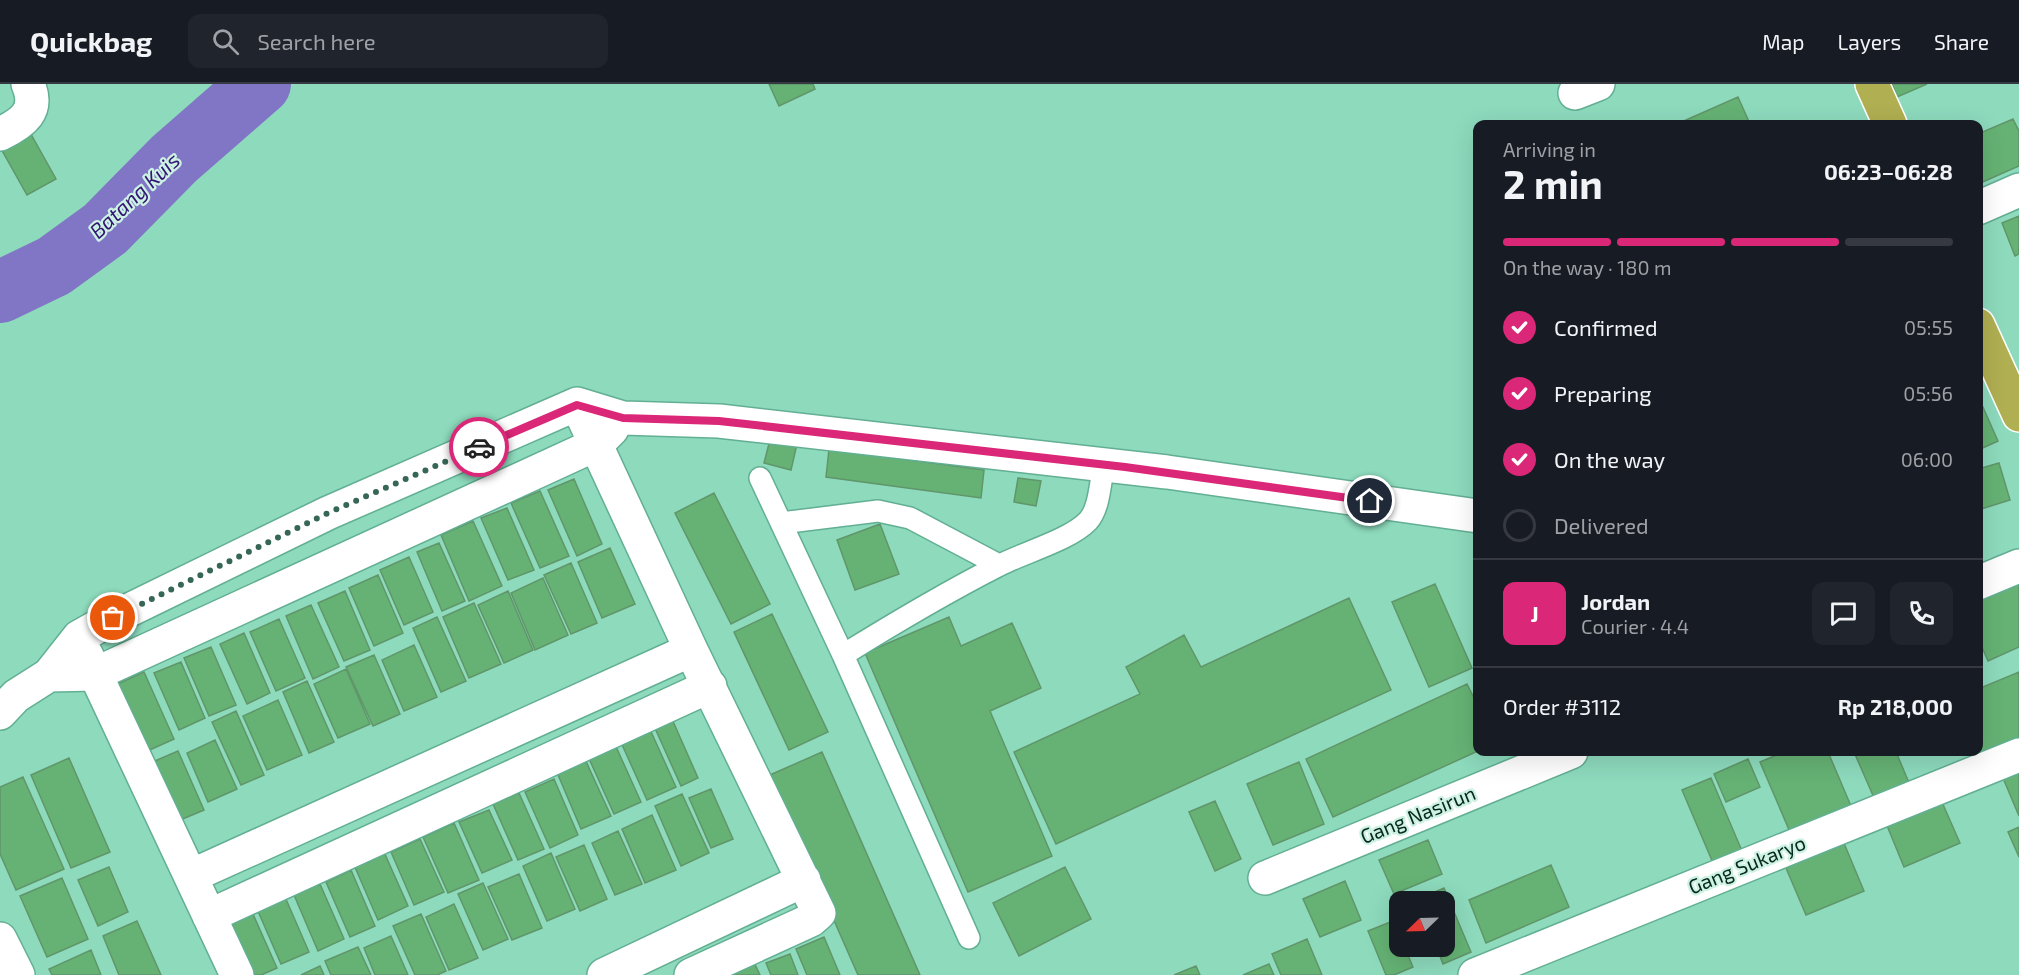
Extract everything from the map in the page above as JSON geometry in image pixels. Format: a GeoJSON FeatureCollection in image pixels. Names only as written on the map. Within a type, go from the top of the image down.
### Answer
{"type":"FeatureCollection","features":[{"type":"Feature","properties":{"kind":"highway"},"geometry":{"type":"LineString","coordinates":[[1872,84],[1888,120]]}},
{"type":"Feature","properties":{"kind":"highway"},"geometry":{"type":"LineString","coordinates":[[1983,334],[2012,381],[2019,415]]}},
{"type":"Feature","properties":{"kind":"street"},"geometry":{"type":"LineString","coordinates":[[0,134],[24,121],[28,114],[32,100],[28,84]]}},
{"type":"Feature","properties":{"kind":"street"},"geometry":{"type":"LineString","coordinates":[[1983,206],[2019,190]]}},
{"type":"Feature","properties":{"kind":"street"},"geometry":{"type":"LineString","coordinates":[[577,405],[691,650],[819,913],[816,918],[691,975]]}},
{"type":"Feature","properties":{"kind":"street"},"geometry":{"type":"LineString","coordinates":[[0,713],[16,696],[49,675],[79,637],[314,520],[577,405],[623,418],[719,421],[1104,465],[1473,515]]}},
{"type":"Feature","properties":{"kind":"street"},"geometry":{"type":"LineString","coordinates":[[49,675],[95,674],[597,444],[623,418]]}},
{"type":"Feature","properties":{"kind":"street"},"geometry":{"type":"LineString","coordinates":[[314,520],[334,566]]}},
{"type":"Feature","properties":{"kind":"street"},"geometry":{"type":"LineString","coordinates":[[1983,581],[2019,566]]}},
{"type":"Feature","properties":{"kind":"street"},"geometry":{"type":"LineString","coordinates":[[79,637],[237,975]]}},
{"type":"Feature","properties":{"kind":"street"},"geometry":{"type":"LineString","coordinates":[[191,876],[691,650]]}},
{"type":"Feature","properties":{"kind":"street"},"geometry":{"type":"LineString","coordinates":[[209,916],[710,686]]}},
{"type":"Feature","properties":{"kind":"street","name":"Gang Sukaryo"},"geometry":{"type":"LineString","coordinates":[[1475,975],[2019,755]]}},
{"type":"Feature","properties":{"kind":"street","name":"Gang Nasirun"},"geometry":{"type":"LineString","coordinates":[[1265,878],[1561,756]]}},
{"type":"Feature","properties":{"kind":"street"},"geometry":{"type":"LineString","coordinates":[[434,766],[452,804]]}},
{"type":"Feature","properties":{"kind":"street"},"geometry":{"type":"LineString","coordinates":[[604,975],[804,880]]}},
{"type":"Feature","properties":{"kind":"street"},"geometry":{"type":"LineString","coordinates":[[0,939],[18,975]]}},
{"type":"Feature","properties":{"kind":"lane"},"geometry":{"type":"LineString","coordinates":[[843,655],[886,628],[999,565],[1068,535],[1086,523],[1095,508],[1104,465]]}},
{"type":"Feature","properties":{"kind":"lane"},"geometry":{"type":"LineString","coordinates":[[760,478],[843,655],[969,938]]}},
{"type":"Feature","properties":{"kind":"lane"},"geometry":{"type":"LineString","coordinates":[[781,523],[878,511],[910,518],[999,565]]}},
{"type":"Feature","properties":{"kind":"building"},"geometry":{"type":"Polygon","coordinates":[[[769,84],[813,84],[815,89],[779,106],[769,84]]]}},
{"type":"Feature","properties":{"kind":"building"},"geometry":{"type":"Polygon","coordinates":[[[1892,84],[1927,84],[1897,97],[1892,84]]]}},
{"type":"Feature","properties":{"kind":"building"},"geometry":{"type":"Polygon","coordinates":[[[1738,97],[1748,120],[1686,120],[1738,97]]]}},
{"type":"Feature","properties":{"kind":"building"},"geometry":{"type":"Polygon","coordinates":[[[2013,119],[2019,131],[2019,166],[1983,182],[1983,132],[2013,119]]]}},
{"type":"Feature","properties":{"kind":"building"},"geometry":{"type":"Polygon","coordinates":[[[27,127],[56,179],[27,195],[0,147],[27,127]]]}},
{"type":"Feature","properties":{"kind":"building"},"geometry":{"type":"Polygon","coordinates":[[[2019,216],[2019,254],[2015,256],[2002,223],[2019,216]]]}},
{"type":"Feature","properties":{"kind":"building"},"geometry":{"type":"Polygon","coordinates":[[[1983,407],[1998,441],[1983,448],[1983,407]]]}},
{"type":"Feature","properties":{"kind":"building"},"geometry":{"type":"Polygon","coordinates":[[[771,436],[797,444],[791,470],[764,463],[771,436]]]}},
{"type":"Feature","properties":{"kind":"building"},"geometry":{"type":"Polygon","coordinates":[[[829,449],[984,470],[981,498],[826,477],[829,449]]]}},
{"type":"Feature","properties":{"kind":"building"},"geometry":{"type":"Polygon","coordinates":[[[1999,463],[2010,500],[1983,508],[1983,468],[1999,463]]]}},
{"type":"Feature","properties":{"kind":"building"},"geometry":{"type":"Polygon","coordinates":[[[1018,478],[1041,481],[1036,506],[1014,502],[1018,478]]]}},
{"type":"Feature","properties":{"kind":"building"},"geometry":{"type":"Polygon","coordinates":[[[574,479],[602,544],[577,556],[548,490],[574,479]]]}},
{"type":"Feature","properties":{"kind":"building"},"geometry":{"type":"Polygon","coordinates":[[[540,491],[569,556],[540,568],[511,503],[540,491]]]}},
{"type":"Feature","properties":{"kind":"building"},"geometry":{"type":"Polygon","coordinates":[[[714,493],[770,604],[731,624],[675,513],[714,493]]]}},
{"type":"Feature","properties":{"kind":"building"},"geometry":{"type":"Polygon","coordinates":[[[507,508],[534,570],[508,580],[481,518],[507,508]]]}},
{"type":"Feature","properties":{"kind":"building"},"geometry":{"type":"Polygon","coordinates":[[[473,521],[502,586],[469,601],[441,535],[473,521]]]}},
{"type":"Feature","properties":{"kind":"building"},"geometry":{"type":"Polygon","coordinates":[[[880,524],[899,574],[855,590],[837,540],[880,524]]]}},
{"type":"Feature","properties":{"kind":"building"},"geometry":{"type":"Polygon","coordinates":[[[439,543],[465,601],[442,611],[417,552],[439,543]]]}},
{"type":"Feature","properties":{"kind":"building"},"geometry":{"type":"Polygon","coordinates":[[[610,548],[635,604],[602,618],[578,562],[610,548]]]}},
{"type":"Feature","properties":{"kind":"building"},"geometry":{"type":"Polygon","coordinates":[[[409,557],[433,612],[404,625],[380,570],[409,557]]]}},
{"type":"Feature","properties":{"kind":"building"},"geometry":{"type":"Polygon","coordinates":[[[571,563],[597,623],[571,634],[544,575],[571,563]]]}},
{"type":"Feature","properties":{"kind":"building"},"geometry":{"type":"Polygon","coordinates":[[[378,575],[403,633],[374,646],[349,588],[378,575]]]}},
{"type":"Feature","properties":{"kind":"building"},"geometry":{"type":"Polygon","coordinates":[[[543,578],[568,635],[535,650],[511,593],[543,578]]]}},
{"type":"Feature","properties":{"kind":"building"},"geometry":{"type":"Polygon","coordinates":[[[2019,581],[2019,647],[1988,661],[1983,650],[1983,596],[2019,581]]]}},
{"type":"Feature","properties":{"kind":"building"},"geometry":{"type":"Polygon","coordinates":[[[1435,584],[1472,668],[1429,687],[1392,602],[1435,584]]]}},
{"type":"Feature","properties":{"kind":"building"},"geometry":{"type":"Polygon","coordinates":[[[345,591],[370,650],[344,661],[318,603],[345,591]]]}},
{"type":"Feature","properties":{"kind":"building"},"geometry":{"type":"Polygon","coordinates":[[[508,591],[533,650],[504,663],[478,605],[508,591]]]}},
{"type":"Feature","properties":{"kind":"building"},"geometry":{"type":"Polygon","coordinates":[[[1349,598],[1391,690],[1056,844],[1014,752],[1140,694],[1126,667],[1184,635],[1201,667],[1349,598]]]}},
{"type":"Feature","properties":{"kind":"building"},"geometry":{"type":"Polygon","coordinates":[[[474,603],[501,664],[469,678],[443,617],[474,603]]]}},
{"type":"Feature","properties":{"kind":"building"},"geometry":{"type":"Polygon","coordinates":[[[311,605],[339,667],[313,679],[286,616],[311,605]]]}},
{"type":"Feature","properties":{"kind":"building"},"geometry":{"type":"Polygon","coordinates":[[[772,614],[828,732],[789,750],[734,632],[772,614]]]}},
{"type":"Feature","properties":{"kind":"building"},"geometry":{"type":"Polygon","coordinates":[[[437,617],[466,681],[441,692],[413,628],[437,617]]]}},
{"type":"Feature","properties":{"kind":"building"},"geometry":{"type":"Polygon","coordinates":[[[949,617],[961,646],[1012,623],[1041,688],[990,711],[1052,856],[968,892],[865,653],[949,617]]]}},
{"type":"Feature","properties":{"kind":"building"},"geometry":{"type":"Polygon","coordinates":[[[279,619],[305,678],[276,691],[250,632],[279,619]]]}},
{"type":"Feature","properties":{"kind":"building"},"geometry":{"type":"Polygon","coordinates":[[[244,633],[270,693],[247,704],[220,644],[244,633]]]}},
{"type":"Feature","properties":{"kind":"building"},"geometry":{"type":"Polygon","coordinates":[[[414,645],[437,697],[404,711],[382,660],[414,645]]]}},
{"type":"Feature","properties":{"kind":"building"},"geometry":{"type":"Polygon","coordinates":[[[211,647],[236,705],[209,716],[184,658],[211,647]]]}},
{"type":"Feature","properties":{"kind":"building"},"geometry":{"type":"Polygon","coordinates":[[[374,655],[400,714],[373,726],[346,667],[374,655]]]}},
{"type":"Feature","properties":{"kind":"building"},"geometry":{"type":"Polygon","coordinates":[[[181,662],[205,718],[179,730],[154,673],[181,662]]]}},
{"type":"Feature","properties":{"kind":"building"},"geometry":{"type":"Polygon","coordinates":[[[346,669],[370,724],[338,738],[314,684],[346,669]]]}},
{"type":"Feature","properties":{"kind":"building"},"geometry":{"type":"Polygon","coordinates":[[[144,672],[174,739],[143,753],[113,686],[144,672]]]}},
{"type":"Feature","properties":{"kind":"building"},"geometry":{"type":"Polygon","coordinates":[[[2019,672],[2019,740],[1983,755],[1983,687],[2019,672]]]}},
{"type":"Feature","properties":{"kind":"building"},"geometry":{"type":"Polygon","coordinates":[[[307,681],[334,742],[309,753],[283,692],[307,681]]]}},
{"type":"Feature","properties":{"kind":"building"},"geometry":{"type":"Polygon","coordinates":[[[1467,684],[1473,696],[1473,753],[1333,817],[1306,759],[1467,684]]]}},
{"type":"Feature","properties":{"kind":"building"},"geometry":{"type":"Polygon","coordinates":[[[278,700],[302,755],[267,770],[243,716],[278,700]]]}},
{"type":"Feature","properties":{"kind":"building"},"geometry":{"type":"Polygon","coordinates":[[[236,711],[264,775],[241,785],[212,722],[236,711]]]}},
{"type":"Feature","properties":{"kind":"building"},"geometry":{"type":"Polygon","coordinates":[[[672,719],[698,778],[681,786],[654,726],[672,719]]]}},
{"type":"Feature","properties":{"kind":"building"},"geometry":{"type":"Polygon","coordinates":[[[648,725],[676,787],[647,800],[619,738],[648,725]]]}},
{"type":"Feature","properties":{"kind":"building"},"geometry":{"type":"Polygon","coordinates":[[[215,740],[237,789],[208,802],[187,753],[215,740]]]}},
{"type":"Feature","properties":{"kind":"building"},"geometry":{"type":"Polygon","coordinates":[[[613,740],[641,802],[614,814],[586,752],[613,740]]]}},
{"type":"Feature","properties":{"kind":"building"},"geometry":{"type":"Polygon","coordinates":[[[178,751],[204,810],[173,823],[148,764],[178,751]]]}},
{"type":"Feature","properties":{"kind":"building"},"geometry":{"type":"Polygon","coordinates":[[[822,752],[920,975],[858,975],[770,775],[822,752]]]}},
{"type":"Feature","properties":{"kind":"building"},"geometry":{"type":"Polygon","coordinates":[[[1774,756],[1830,756],[1851,806],[1790,832],[1760,762],[1774,756]]]}},
{"type":"Feature","properties":{"kind":"building"},"geometry":{"type":"Polygon","coordinates":[[[1856,756],[1898,756],[1910,785],[1875,800],[1856,756]]]}},
{"type":"Feature","properties":{"kind":"building"},"geometry":{"type":"Polygon","coordinates":[[[584,757],[611,816],[581,829],[556,770],[584,757]]]}},
{"type":"Feature","properties":{"kind":"building"},"geometry":{"type":"Polygon","coordinates":[[[69,758],[110,852],[71,868],[31,775],[69,758]]]}},
{"type":"Feature","properties":{"kind":"building"},"geometry":{"type":"Polygon","coordinates":[[[1748,759],[1760,787],[1726,802],[1714,774],[1748,759]]]}},
{"type":"Feature","properties":{"kind":"building"},"geometry":{"type":"Polygon","coordinates":[[[1299,762],[1324,824],[1273,845],[1247,784],[1299,762]]]}},
{"type":"Feature","properties":{"kind":"building"},"geometry":{"type":"Polygon","coordinates":[[[2019,763],[2019,816],[2000,771],[2019,763]]]}},
{"type":"Feature","properties":{"kind":"building"},"geometry":{"type":"Polygon","coordinates":[[[23,777],[64,869],[16,890],[0,854],[0,787],[23,777]]]}},
{"type":"Feature","properties":{"kind":"building"},"geometry":{"type":"Polygon","coordinates":[[[1711,778],[1745,858],[1716,870],[1682,790],[1711,778]]]}},
{"type":"Feature","properties":{"kind":"building"},"geometry":{"type":"Polygon","coordinates":[[[554,779],[578,835],[550,848],[525,792],[554,779]]]}},
{"type":"Feature","properties":{"kind":"building"},"geometry":{"type":"Polygon","coordinates":[[[711,789],[733,839],[711,848],[689,798],[711,789]]]}},
{"type":"Feature","properties":{"kind":"building"},"geometry":{"type":"Polygon","coordinates":[[[519,793],[544,849],[518,860],[493,804],[519,793]]]}},
{"type":"Feature","properties":{"kind":"building"},"geometry":{"type":"Polygon","coordinates":[[[1938,793],[1960,843],[1904,867],[1883,816],[1938,793]]]}},
{"type":"Feature","properties":{"kind":"building"},"geometry":{"type":"Polygon","coordinates":[[[682,794],[709,853],[681,866],[655,806],[682,794]]]}},
{"type":"Feature","properties":{"kind":"building"},"geometry":{"type":"Polygon","coordinates":[[[1215,801],[1241,859],[1215,871],[1189,812],[1215,801]]]}},
{"type":"Feature","properties":{"kind":"building"},"geometry":{"type":"Polygon","coordinates":[[[489,810],[512,860],[482,873],[459,822],[489,810]]]}},
{"type":"Feature","properties":{"kind":"building"},"geometry":{"type":"Polygon","coordinates":[[[652,815],[676,870],[645,883],[622,829],[652,815]]]}},
{"type":"Feature","properties":{"kind":"building"},"geometry":{"type":"Polygon","coordinates":[[[454,823],[479,880],[448,893],[423,837],[454,823]]]}},
{"type":"Feature","properties":{"kind":"building"},"geometry":{"type":"Polygon","coordinates":[[[2019,827],[2019,857],[2008,832],[2019,827]]]}},
{"type":"Feature","properties":{"kind":"building"},"geometry":{"type":"Polygon","coordinates":[[[618,831],[642,884],[615,895],[592,843],[618,831]]]}},
{"type":"Feature","properties":{"kind":"building"},"geometry":{"type":"Polygon","coordinates":[[[1841,836],[1864,891],[1806,915],[1783,861],[1841,836]]]}},
{"type":"Feature","properties":{"kind":"building"},"geometry":{"type":"Polygon","coordinates":[[[420,839],[444,892],[414,905],[391,852],[420,839]]]}},
{"type":"Feature","properties":{"kind":"building"},"geometry":{"type":"Polygon","coordinates":[[[1428,840],[1442,874],[1401,891],[1393,891],[1379,860],[1428,840]]]}},
{"type":"Feature","properties":{"kind":"building"},"geometry":{"type":"Polygon","coordinates":[[[584,845],[607,899],[580,911],[556,857],[584,845]]]}},
{"type":"Feature","properties":{"kind":"building"},"geometry":{"type":"Polygon","coordinates":[[[384,852],[408,906],[378,920],[354,865],[384,852]]]}},
{"type":"Feature","properties":{"kind":"building"},"geometry":{"type":"Polygon","coordinates":[[[551,853],[575,909],[547,921],[523,866],[551,853]]]}},
{"type":"Feature","properties":{"kind":"building"},"geometry":{"type":"Polygon","coordinates":[[[1551,865],[1569,907],[1486,943],[1469,900],[1551,865]]]}},
{"type":"Feature","properties":{"kind":"building"},"geometry":{"type":"Polygon","coordinates":[[[109,867],[128,912],[98,926],[78,880],[109,867]]]}},
{"type":"Feature","properties":{"kind":"building"},"geometry":{"type":"Polygon","coordinates":[[[1065,867],[1091,919],[1019,956],[993,903],[1065,867]]]}},
{"type":"Feature","properties":{"kind":"building"},"geometry":{"type":"Polygon","coordinates":[[[351,870],[375,926],[350,937],[326,882],[351,870]]]}},
{"type":"Feature","properties":{"kind":"building"},"geometry":{"type":"Polygon","coordinates":[[[519,874],[542,928],[512,940],[488,887],[519,874]]]}},
{"type":"Feature","properties":{"kind":"building"},"geometry":{"type":"Polygon","coordinates":[[[62,878],[88,939],[47,957],[20,896],[62,878]]]}},
{"type":"Feature","properties":{"kind":"building"},"geometry":{"type":"Polygon","coordinates":[[[1345,881],[1361,920],[1320,937],[1303,899],[1345,881]]]}},
{"type":"Feature","properties":{"kind":"building"},"geometry":{"type":"Polygon","coordinates":[[[483,883],[508,939],[483,950],[458,894],[483,883]]]}},
{"type":"Feature","properties":{"kind":"building"},"geometry":{"type":"Polygon","coordinates":[[[320,884],[344,939],[318,951],[294,895],[320,884]]]}},
{"type":"Feature","properties":{"kind":"building"},"geometry":{"type":"Polygon","coordinates":[[[285,897],[309,952],[281,964],[257,909],[285,897]]]}},
{"type":"Feature","properties":{"kind":"building"},"geometry":{"type":"Polygon","coordinates":[[[248,903],[277,968],[261,975],[249,975],[222,914],[248,903]]]}},
{"type":"Feature","properties":{"kind":"building"},"geometry":{"type":"Polygon","coordinates":[[[454,904],[478,958],[449,970],[426,917],[454,904]]]}},
{"type":"Feature","properties":{"kind":"building"},"geometry":{"type":"Polygon","coordinates":[[[421,914],[446,971],[437,975],[415,975],[393,926],[421,914]]]}},
{"type":"Feature","properties":{"kind":"building"},"geometry":{"type":"Polygon","coordinates":[[[1455,914],[1471,952],[1443,964],[1440,957],[1455,957],[1455,914]]]}},
{"type":"Feature","properties":{"kind":"building"},"geometry":{"type":"Polygon","coordinates":[[[137,921],[161,975],[119,975],[103,936],[137,921]]]}},
{"type":"Feature","properties":{"kind":"building"},"geometry":{"type":"Polygon","coordinates":[[[1389,923],[1389,957],[1409,957],[1413,967],[1394,975],[1386,975],[1368,931],[1389,923]]]}},
{"type":"Feature","properties":{"kind":"building"},"geometry":{"type":"Polygon","coordinates":[[[391,936],[408,975],[375,975],[364,948],[391,936]]]}},
{"type":"Feature","properties":{"kind":"building"},"geometry":{"type":"Polygon","coordinates":[[[824,937],[840,975],[807,975],[796,949],[824,937]]]}},
{"type":"Feature","properties":{"kind":"building"},"geometry":{"type":"Polygon","coordinates":[[[1307,939],[1322,975],[1281,975],[1272,954],[1307,939]]]}},
{"type":"Feature","properties":{"kind":"building"},"geometry":{"type":"Polygon","coordinates":[[[358,947],[371,975],[331,975],[325,961],[358,947]]]}},
{"type":"Feature","properties":{"kind":"building"},"geometry":{"type":"Polygon","coordinates":[[[91,950],[101,975],[52,975],[49,969],[91,950]]]}},
{"type":"Feature","properties":{"kind":"building"},"geometry":{"type":"Polygon","coordinates":[[[790,954],[798,975],[771,975],[766,963],[790,954]]]}},
{"type":"Feature","properties":{"kind":"building"},"geometry":{"type":"Polygon","coordinates":[[[751,956],[760,975],[730,975],[751,956]]]}},
{"type":"Feature","properties":{"kind":"building"},"geometry":{"type":"Polygon","coordinates":[[[1269,964],[1274,975],[1243,975],[1269,964]]]}},
{"type":"Feature","properties":{"kind":"building"},"geometry":{"type":"Polygon","coordinates":[[[320,966],[324,975],[301,975],[320,966]]]}},
{"type":"Feature","properties":{"kind":"building"},"geometry":{"type":"Polygon","coordinates":[[[1196,966],[1200,975],[1174,975],[1196,966]]]}},
{"type":"Feature","properties":{"kind":"waterway","name":"Batang Kuis"},"geometry":{"type":"LineString","coordinates":[[0,292],[54,266],[105,229],[174,159],[260,84]]}},
{"type":"Feature","properties":{"kind":"way so far"},"geometry":{"type":"LineString","coordinates":[[113,618],[328,513],[479,447]]}},
{"type":"Feature","properties":{"kind":"route"},"geometry":{"type":"LineString","coordinates":[[479,447],[577,405],[623,418],[719,421],[1167,472],[1370,501]]}}]}
